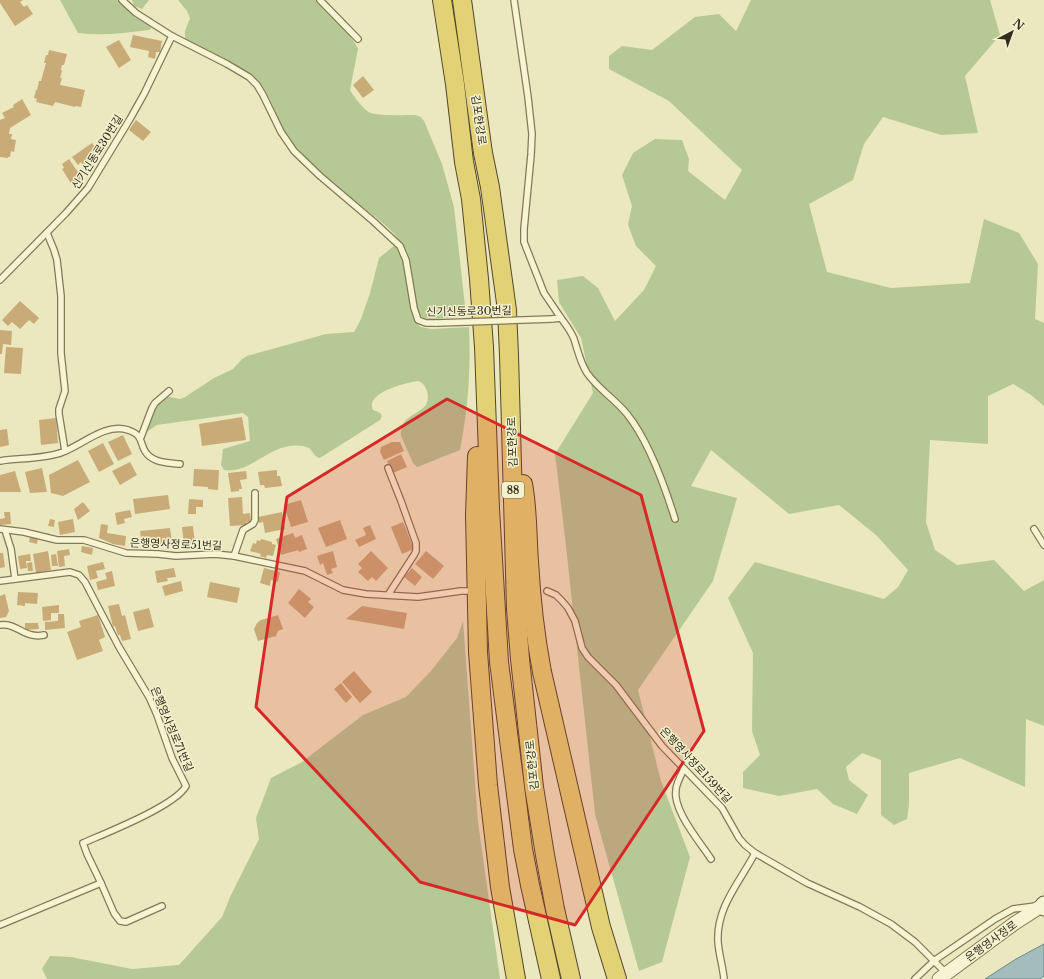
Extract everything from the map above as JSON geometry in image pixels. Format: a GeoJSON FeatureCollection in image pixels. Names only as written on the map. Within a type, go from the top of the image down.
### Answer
{"type":"FeatureCollection","features":[{"type":"Feature","properties":{"kind":"highway","name":"김포한강로"},"geometry":{"type":"LineString","coordinates":[[442,0],[464,162],[471,199],[484,347],[490,508],[499,662],[523,849],[551,979]]}},
{"type":"Feature","properties":{"kind":"highway","name":"김포한강로"},"geometry":{"type":"LineString","coordinates":[[462,0],[507,310],[512,431],[516,609],[534,787],[555,909],[571,979]]}},
{"type":"Feature","properties":{"kind":"highway"},"geometry":{"type":"LineString","coordinates":[[484,347],[477,441],[475,515],[478,652],[490,800],[500,887],[516,979]]}},
{"type":"Feature","properties":{"kind":"highway"},"geometry":{"type":"LineString","coordinates":[[512,431],[525,495],[534,622],[542,672],[601,927],[617,979]]}},
{"type":"Feature","properties":{"kind":"street","name":"은행영사정로"},"geometry":{"type":"LineString","coordinates":[[943,976],[1015,923],[1044,905]]}},
{"type":"Feature","properties":{"kind":"lane","name":"신기신동로30번길"},"geometry":{"type":"LineString","coordinates":[[122,0],[136,13],[172,36],[240,71],[257,85],[263,94],[281,132],[294,150],[320,176],[374,221],[400,246],[406,260],[414,308],[418,320],[426,324],[561,318]]}},
{"type":"Feature","properties":{"kind":"lane"},"geometry":{"type":"LineString","coordinates":[[320,0],[358,40]]}},
{"type":"Feature","properties":{"kind":"lane"},"geometry":{"type":"LineString","coordinates":[[514,0],[532,134],[524,242],[544,293],[574,338],[582,364],[587,374],[621,406],[634,424],[664,487],[675,519]]}},
{"type":"Feature","properties":{"kind":"lane","name":"신기신동로30번길"},"geometry":{"type":"LineString","coordinates":[[0,280],[80,199],[119,139],[144,94],[172,36]]}},
{"type":"Feature","properties":{"kind":"lane"},"geometry":{"type":"LineString","coordinates":[[47,233],[57,260],[60,296],[61,353],[65,391],[59,409],[59,414],[65,451]]}},
{"type":"Feature","properties":{"kind":"lane"},"geometry":{"type":"LineString","coordinates":[[168,391],[155,403],[152,408],[141,438],[145,451],[152,458],[158,461],[180,464]]}},
{"type":"Feature","properties":{"kind":"lane"},"geometry":{"type":"LineString","coordinates":[[0,461],[48,456],[65,451],[101,432],[111,429],[128,430],[141,438]]}},
{"type":"Feature","properties":{"kind":"lane"},"geometry":{"type":"LineString","coordinates":[[388,468],[408,518],[416,543],[416,548],[414,555],[388,595]]}},
{"type":"Feature","properties":{"kind":"lane","name":"은행영사정로51번길"},"geometry":{"type":"LineString","coordinates":[[234,556],[242,532],[244,529],[253,524],[255,520],[255,493]]}},
{"type":"Feature","properties":{"kind":"lane"},"geometry":{"type":"LineString","coordinates":[[1034,529],[1044,545]]}},
{"type":"Feature","properties":{"kind":"lane"},"geometry":{"type":"LineString","coordinates":[[2,530],[11,548],[15,579]]}},
{"type":"Feature","properties":{"kind":"lane","name":"은행영사정로51번길"},"geometry":{"type":"LineString","coordinates":[[2,530],[24,532],[57,540],[84,540],[126,553],[176,556],[215,554],[234,556],[306,571],[335,586],[352,592],[418,597],[468,591]]}},
{"type":"Feature","properties":{"kind":"lane","name":"은행영사정로71번길"},"geometry":{"type":"LineString","coordinates":[[0,581],[70,572],[76,573],[82,577],[119,647],[158,715],[172,758],[186,786],[182,793],[143,816],[83,843],[114,913],[120,921],[126,922],[162,906]]}},
{"type":"Feature","properties":{"kind":"lane","name":"은행영사정로159번길"},"geometry":{"type":"LineString","coordinates":[[547,591],[556,595],[568,608],[575,621],[582,648],[588,657],[616,685],[662,746],[722,808],[739,838],[745,845],[807,883],[860,907],[891,924],[935,960],[943,976]]}},
{"type":"Feature","properties":{"kind":"lane"},"geometry":{"type":"LineString","coordinates":[[0,625],[13,627],[35,637],[44,635]]}},
{"type":"Feature","properties":{"kind":"lane"},"geometry":{"type":"LineString","coordinates":[[684,769],[676,788],[678,809],[711,860]]}},
{"type":"Feature","properties":{"kind":"lane"},"geometry":{"type":"LineString","coordinates":[[724,979],[718,942],[722,913],[729,895],[746,871],[755,852]]}},
{"type":"Feature","properties":{"kind":"lane"},"geometry":{"type":"LineString","coordinates":[[0,925],[101,883]]}},
{"type":"Feature","properties":{"kind":"lane"},"geometry":{"type":"LineString","coordinates":[[915,979],[935,960],[1005,913],[1019,908],[1044,905]]}},
{"type":"Feature","properties":{"kind":"highlighted area"},"geometry":{"type":"Polygon","coordinates":[[[447,399],[641,495],[704,731],[575,925],[420,882],[256,707],[287,497],[447,399]]]}},
{"type":"Feature","properties":{"kind":"green space"},"geometry":{"type":"Polygon","coordinates":[[[60,0],[117,0],[135,17],[151,27],[151,29],[114,34],[78,33],[60,0]]]}},
{"type":"Feature","properties":{"kind":"green space"},"geometry":{"type":"Polygon","coordinates":[[[132,0],[149,0],[142,9],[134,6],[132,0]]]}},
{"type":"Feature","properties":{"kind":"green space"},"geometry":{"type":"Polygon","coordinates":[[[178,0],[315,0],[339,24],[352,39],[358,49],[350,90],[359,103],[371,113],[386,115],[415,115],[421,117],[424,121],[442,164],[454,207],[466,315],[428,319],[420,315],[415,301],[410,259],[399,240],[382,222],[323,174],[293,144],[287,136],[266,92],[253,77],[237,66],[193,44],[185,38],[185,31],[190,18],[187,11],[178,0]]]}},
{"type":"Feature","properties":{"kind":"green space"},"geometry":{"type":"Polygon","coordinates":[[[751,0],[990,0],[1000,35],[965,76],[978,133],[941,135],[883,117],[864,144],[853,180],[809,204],[827,272],[891,288],[970,283],[984,219],[1019,233],[1038,264],[1035,319],[1044,323],[1044,406],[1031,395],[1013,384],[988,396],[988,444],[930,440],[926,522],[935,550],[957,565],[994,560],[1024,591],[1044,580],[1044,726],[1026,719],[1025,787],[960,758],[909,773],[909,805],[907,819],[894,825],[881,815],[881,760],[862,753],[846,767],[849,780],[868,795],[857,814],[833,804],[817,789],[779,796],[743,788],[743,772],[760,755],[752,731],[753,653],[728,598],[755,562],[884,599],[898,587],[908,570],[876,535],[839,505],[789,514],[711,450],[691,486],[737,498],[713,581],[638,690],[661,781],[690,857],[662,962],[639,971],[595,814],[555,454],[593,393],[581,338],[559,302],[557,280],[583,276],[598,288],[615,321],[644,290],[656,266],[636,246],[628,225],[632,206],[622,175],[633,153],[655,139],[682,140],[689,159],[688,171],[725,200],[742,170],[669,101],[609,69],[609,56],[622,46],[652,50],[695,17],[719,14],[736,31],[751,0]]]}},
{"type":"Feature","properties":{"kind":"green space"},"geometry":{"type":"Polygon","coordinates":[[[395,245],[400,252],[403,261],[410,306],[415,322],[421,327],[431,329],[469,327],[470,358],[468,389],[460,450],[417,467],[413,463],[401,436],[402,427],[405,421],[421,410],[426,405],[428,399],[426,388],[419,381],[397,386],[380,394],[375,398],[372,404],[373,410],[379,412],[382,416],[380,420],[320,458],[307,447],[292,446],[281,448],[241,468],[224,470],[221,465],[223,449],[250,441],[248,417],[243,413],[157,425],[145,433],[156,405],[166,396],[180,399],[185,397],[214,378],[233,369],[242,359],[247,356],[326,334],[354,332],[361,319],[370,293],[379,258],[395,245]]]}},
{"type":"Feature","properties":{"kind":"green space"},"geometry":{"type":"Polygon","coordinates":[[[463,621],[478,822],[500,979],[47,979],[42,969],[50,956],[71,957],[132,969],[179,965],[222,917],[231,895],[259,839],[256,818],[271,778],[302,762],[363,715],[406,697],[431,671],[457,638],[463,621]]]}},
{"type":"Feature","properties":{"kind":"water"},"geometry":{"type":"Polygon","coordinates":[[[1044,944],[1044,976],[1040,979],[985,979],[1016,959],[1044,944]]]}},
{"type":"Feature","properties":{"kind":"building"},"geometry":{"type":"Polygon","coordinates":[[[0,0],[23,0],[20,2],[24,7],[27,5],[33,14],[15,26],[0,3],[0,0]]]}},
{"type":"Feature","properties":{"kind":"building"},"geometry":{"type":"Polygon","coordinates":[[[133,35],[162,41],[160,52],[156,52],[155,59],[148,57],[149,51],[130,47],[133,35]]]}},
{"type":"Feature","properties":{"kind":"building"},"geometry":{"type":"Polygon","coordinates":[[[119,40],[131,60],[119,68],[106,47],[119,40]]]}},
{"type":"Feature","properties":{"kind":"building"},"geometry":{"type":"Polygon","coordinates":[[[49,50],[67,54],[64,65],[62,65],[60,78],[62,78],[60,85],[85,90],[81,107],[55,102],[53,106],[36,102],[37,99],[34,98],[36,90],[39,81],[41,81],[46,63],[44,63],[46,55],[48,55],[49,50]]]}},
{"type":"Feature","properties":{"kind":"building"},"geometry":{"type":"Polygon","coordinates":[[[363,76],[374,90],[363,98],[353,85],[363,76]]]}},
{"type":"Feature","properties":{"kind":"building"},"geometry":{"type":"Polygon","coordinates":[[[22,99],[31,115],[10,128],[9,134],[12,134],[11,139],[16,140],[14,152],[11,151],[10,157],[8,158],[0,157],[0,120],[5,118],[2,113],[14,107],[13,105],[22,99]]]}},
{"type":"Feature","properties":{"kind":"building"},"geometry":{"type":"Polygon","coordinates":[[[136,120],[151,132],[143,141],[129,130],[136,120]]]}},
{"type":"Feature","properties":{"kind":"building"},"geometry":{"type":"Polygon","coordinates":[[[92,143],[99,153],[83,165],[81,162],[78,165],[72,157],[92,143]]]}},
{"type":"Feature","properties":{"kind":"building"},"geometry":{"type":"Polygon","coordinates":[[[69,159],[82,178],[72,185],[62,169],[64,168],[62,164],[69,159]]]}},
{"type":"Feature","properties":{"kind":"building"},"geometry":{"type":"Polygon","coordinates":[[[20,301],[39,318],[34,324],[29,320],[20,329],[12,322],[8,326],[2,320],[20,301]]]}},
{"type":"Feature","properties":{"kind":"building"},"geometry":{"type":"Polygon","coordinates":[[[0,330],[12,331],[11,345],[3,344],[2,354],[0,354],[0,330]]]}},
{"type":"Feature","properties":{"kind":"building"},"geometry":{"type":"Polygon","coordinates":[[[6,347],[23,348],[21,374],[4,373],[6,347]]]}},
{"type":"Feature","properties":{"kind":"building"},"geometry":{"type":"Polygon","coordinates":[[[242,417],[246,440],[202,446],[199,424],[242,417]]]}},
{"type":"Feature","properties":{"kind":"building"},"geometry":{"type":"Polygon","coordinates":[[[56,418],[58,443],[41,445],[39,420],[56,418]]]}},
{"type":"Feature","properties":{"kind":"building"},"geometry":{"type":"Polygon","coordinates":[[[7,429],[9,445],[0,447],[0,430],[7,429]]]}},
{"type":"Feature","properties":{"kind":"building"},"geometry":{"type":"Polygon","coordinates":[[[123,435],[132,454],[118,461],[108,442],[123,435]]]}},
{"type":"Feature","properties":{"kind":"building"},"geometry":{"type":"Polygon","coordinates":[[[392,442],[400,442],[404,451],[384,460],[380,452],[381,447],[392,442]]]}},
{"type":"Feature","properties":{"kind":"building"},"geometry":{"type":"Polygon","coordinates":[[[103,443],[114,464],[99,472],[88,451],[103,443]]]}},
{"type":"Feature","properties":{"kind":"building"},"geometry":{"type":"Polygon","coordinates":[[[401,454],[407,467],[393,473],[387,461],[401,454]]]}},
{"type":"Feature","properties":{"kind":"building"},"geometry":{"type":"Polygon","coordinates":[[[78,460],[90,482],[63,496],[51,493],[49,475],[78,460]]]}},
{"type":"Feature","properties":{"kind":"building"},"geometry":{"type":"Polygon","coordinates":[[[130,462],[137,475],[120,485],[112,471],[130,462]]]}},
{"type":"Feature","properties":{"kind":"building"},"geometry":{"type":"Polygon","coordinates":[[[42,468],[47,492],[30,493],[25,472],[42,468]]]}},
{"type":"Feature","properties":{"kind":"building"},"geometry":{"type":"Polygon","coordinates":[[[194,469],[219,470],[218,490],[208,489],[208,487],[193,486],[194,469]]]}},
{"type":"Feature","properties":{"kind":"building"},"geometry":{"type":"Polygon","coordinates":[[[277,470],[277,476],[280,476],[282,486],[265,488],[264,485],[260,485],[258,472],[277,470]]]}},
{"type":"Feature","properties":{"kind":"building"},"geometry":{"type":"Polygon","coordinates":[[[15,471],[21,492],[0,492],[0,475],[15,471]]]}},
{"type":"Feature","properties":{"kind":"building"},"geometry":{"type":"Polygon","coordinates":[[[246,471],[247,479],[240,480],[242,489],[231,492],[228,473],[246,471]]]}},
{"type":"Feature","properties":{"kind":"building"},"geometry":{"type":"Polygon","coordinates":[[[168,495],[170,509],[135,514],[133,499],[168,495]]]}},
{"type":"Feature","properties":{"kind":"building"},"geometry":{"type":"Polygon","coordinates":[[[242,497],[243,514],[250,513],[251,522],[246,522],[247,525],[230,526],[228,498],[242,497]]]}},
{"type":"Feature","properties":{"kind":"building"},"geometry":{"type":"Polygon","coordinates":[[[189,499],[203,500],[203,507],[196,507],[196,514],[188,514],[189,499]]]}},
{"type":"Feature","properties":{"kind":"building"},"geometry":{"type":"Polygon","coordinates":[[[301,500],[308,522],[291,527],[284,505],[301,500]]]}},
{"type":"Feature","properties":{"kind":"building"},"geometry":{"type":"Polygon","coordinates":[[[83,502],[90,511],[78,520],[74,509],[83,502]]]}},
{"type":"Feature","properties":{"kind":"building"},"geometry":{"type":"Polygon","coordinates":[[[130,510],[132,517],[124,519],[125,523],[117,525],[115,513],[130,510]]]}},
{"type":"Feature","properties":{"kind":"building"},"geometry":{"type":"Polygon","coordinates":[[[4,512],[10,512],[11,524],[0,525],[0,519],[5,518],[4,512]]]}},
{"type":"Feature","properties":{"kind":"building"},"geometry":{"type":"Polygon","coordinates":[[[282,512],[285,529],[265,533],[263,522],[259,523],[258,517],[282,512]]]}},
{"type":"Feature","properties":{"kind":"building"},"geometry":{"type":"Polygon","coordinates":[[[50,519],[55,520],[54,527],[48,526],[50,519]]]}},
{"type":"Feature","properties":{"kind":"building"},"geometry":{"type":"Polygon","coordinates":[[[73,519],[75,532],[60,535],[58,522],[73,519]]]}},
{"type":"Feature","properties":{"kind":"building"},"geometry":{"type":"Polygon","coordinates":[[[340,520],[347,539],[326,547],[318,528],[340,520]]]}},
{"type":"Feature","properties":{"kind":"building"},"geometry":{"type":"Polygon","coordinates":[[[403,522],[414,549],[402,554],[391,527],[403,522]]]}},
{"type":"Feature","properties":{"kind":"building"},"geometry":{"type":"Polygon","coordinates":[[[101,524],[108,525],[107,533],[126,536],[125,546],[113,544],[99,538],[101,524]]]}},
{"type":"Feature","properties":{"kind":"building"},"geometry":{"type":"Polygon","coordinates":[[[370,525],[376,539],[359,547],[355,540],[366,535],[363,528],[370,525]]]}},
{"type":"Feature","properties":{"kind":"building"},"geometry":{"type":"Polygon","coordinates":[[[193,526],[195,544],[184,545],[182,527],[193,526]]]}},
{"type":"Feature","properties":{"kind":"building"},"geometry":{"type":"Polygon","coordinates":[[[170,528],[172,543],[142,546],[140,531],[170,528]]]}},
{"type":"Feature","properties":{"kind":"building"},"geometry":{"type":"Polygon","coordinates":[[[293,533],[295,538],[302,535],[307,549],[281,555],[276,539],[293,533]]]}},
{"type":"Feature","properties":{"kind":"building"},"geometry":{"type":"Polygon","coordinates":[[[30,537],[38,538],[37,544],[29,542],[30,537]]]}},
{"type":"Feature","properties":{"kind":"building"},"geometry":{"type":"Polygon","coordinates":[[[261,539],[272,542],[272,544],[276,545],[273,556],[267,555],[266,558],[260,556],[261,554],[250,551],[253,543],[256,544],[257,540],[260,541],[261,539]]]}},
{"type":"Feature","properties":{"kind":"building"},"geometry":{"type":"Polygon","coordinates":[[[82,546],[93,548],[92,555],[81,552],[82,546]]]}},
{"type":"Feature","properties":{"kind":"building"},"geometry":{"type":"Polygon","coordinates":[[[69,549],[70,555],[64,556],[65,566],[59,567],[57,551],[69,549]]]}},
{"type":"Feature","properties":{"kind":"building"},"geometry":{"type":"Polygon","coordinates":[[[48,551],[51,570],[36,573],[33,554],[48,551]]]}},
{"type":"Feature","properties":{"kind":"building"},"geometry":{"type":"Polygon","coordinates":[[[333,551],[337,567],[331,569],[333,573],[327,575],[323,563],[320,565],[317,556],[333,551]]]}},
{"type":"Feature","properties":{"kind":"building"},"geometry":{"type":"Polygon","coordinates":[[[371,551],[388,568],[376,581],[372,577],[368,581],[358,572],[362,568],[358,564],[371,551]]]}},
{"type":"Feature","properties":{"kind":"building"},"geometry":{"type":"Polygon","coordinates":[[[426,551],[444,566],[433,579],[415,564],[426,551]]]}},
{"type":"Feature","properties":{"kind":"building"},"geometry":{"type":"Polygon","coordinates":[[[0,553],[3,553],[5,567],[0,568],[0,553]]]}},
{"type":"Feature","properties":{"kind":"building"},"geometry":{"type":"Polygon","coordinates":[[[30,554],[31,561],[26,561],[27,568],[20,569],[18,556],[30,554]]]}},
{"type":"Feature","properties":{"kind":"building"},"geometry":{"type":"Polygon","coordinates":[[[56,554],[58,566],[52,566],[51,555],[56,554]]]}},
{"type":"Feature","properties":{"kind":"building"},"geometry":{"type":"Polygon","coordinates":[[[32,562],[33,571],[28,571],[27,563],[32,562]]]}},
{"type":"Feature","properties":{"kind":"building"},"geometry":{"type":"Polygon","coordinates":[[[103,562],[105,569],[96,571],[98,578],[90,580],[87,566],[103,562]]]}},
{"type":"Feature","properties":{"kind":"building"},"geometry":{"type":"Polygon","coordinates":[[[174,568],[176,577],[167,578],[168,581],[157,583],[155,571],[174,568]]]}},
{"type":"Feature","properties":{"kind":"building"},"geometry":{"type":"Polygon","coordinates":[[[264,568],[280,572],[278,582],[271,580],[270,586],[260,583],[264,568]]]}},
{"type":"Feature","properties":{"kind":"building"},"geometry":{"type":"Polygon","coordinates":[[[412,568],[422,577],[415,586],[404,577],[412,568]]]}},
{"type":"Feature","properties":{"kind":"building"},"geometry":{"type":"Polygon","coordinates":[[[112,571],[115,586],[98,590],[96,582],[107,579],[105,573],[112,571]]]}},
{"type":"Feature","properties":{"kind":"building"},"geometry":{"type":"Polygon","coordinates":[[[181,581],[183,591],[165,596],[162,586],[181,581]]]}},
{"type":"Feature","properties":{"kind":"building"},"geometry":{"type":"Polygon","coordinates":[[[210,582],[240,588],[237,603],[207,597],[210,582]]]}},
{"type":"Feature","properties":{"kind":"building"},"geometry":{"type":"Polygon","coordinates":[[[299,589],[311,599],[308,602],[314,607],[305,618],[288,603],[299,589]]]}},
{"type":"Feature","properties":{"kind":"building"},"geometry":{"type":"Polygon","coordinates":[[[18,592],[38,593],[37,604],[25,603],[25,606],[17,605],[18,592]]]}},
{"type":"Feature","properties":{"kind":"building"},"geometry":{"type":"Polygon","coordinates":[[[5,594],[9,611],[6,617],[0,618],[0,596],[5,594]]]}},
{"type":"Feature","properties":{"kind":"building"},"geometry":{"type":"Polygon","coordinates":[[[119,604],[122,616],[125,615],[131,639],[122,641],[115,626],[113,627],[108,606],[119,604]]]}},
{"type":"Feature","properties":{"kind":"building"},"geometry":{"type":"Polygon","coordinates":[[[59,605],[59,613],[51,613],[51,620],[43,621],[42,607],[59,605]]]}},
{"type":"Feature","properties":{"kind":"building"},"geometry":{"type":"Polygon","coordinates":[[[362,606],[407,613],[404,629],[346,619],[362,606]]]}},
{"type":"Feature","properties":{"kind":"building"},"geometry":{"type":"Polygon","coordinates":[[[149,608],[154,627],[138,631],[133,612],[149,608]]]}},
{"type":"Feature","properties":{"kind":"building"},"geometry":{"type":"Polygon","coordinates":[[[58,614],[64,614],[65,628],[45,630],[45,622],[58,621],[58,614]]]}},
{"type":"Feature","properties":{"kind":"building"},"geometry":{"type":"Polygon","coordinates":[[[98,615],[105,637],[99,640],[103,651],[77,660],[67,632],[81,627],[79,621],[98,615]]]}},
{"type":"Feature","properties":{"kind":"building"},"geometry":{"type":"Polygon","coordinates":[[[278,615],[283,629],[278,631],[276,636],[258,641],[254,629],[257,623],[261,620],[278,615]]]}},
{"type":"Feature","properties":{"kind":"building"},"geometry":{"type":"Polygon","coordinates":[[[25,623],[38,623],[39,629],[25,630],[25,623]]]}},
{"type":"Feature","properties":{"kind":"building"},"geometry":{"type":"Polygon","coordinates":[[[354,671],[372,692],[360,703],[342,682],[354,671]]]}},
{"type":"Feature","properties":{"kind":"building"},"geometry":{"type":"Polygon","coordinates":[[[341,683],[352,697],[346,703],[334,689],[341,683]]]}}]}
